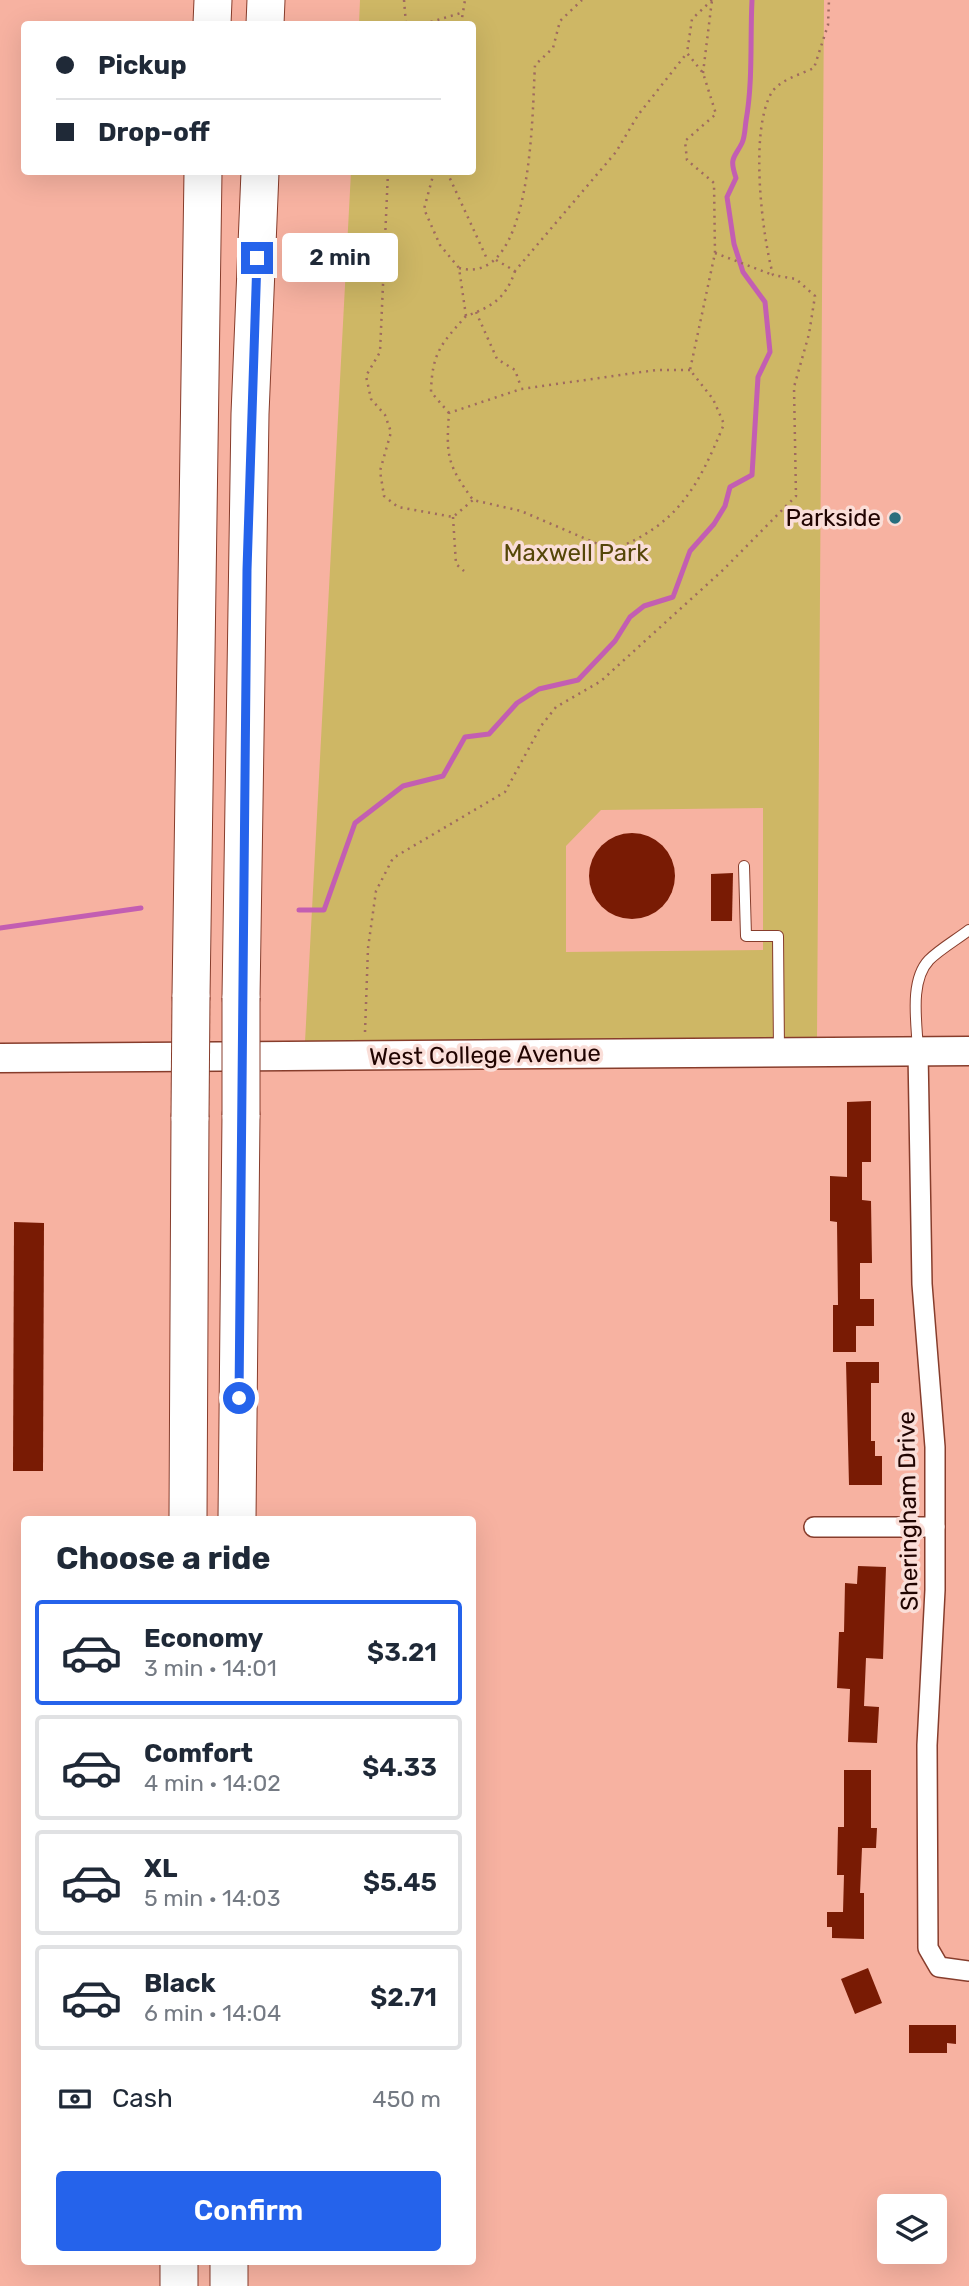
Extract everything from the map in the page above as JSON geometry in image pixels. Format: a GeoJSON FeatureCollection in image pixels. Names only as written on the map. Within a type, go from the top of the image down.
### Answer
{"type":"FeatureCollection","features":[{"type":"Feature","properties":{"kind":"highway"},"geometry":{"type":"LineString","coordinates":[[212,21],[213,0]]}},
{"type":"Feature","properties":{"kind":"highway"},"geometry":{"type":"LineString","coordinates":[[265,21],[266,0]]}},
{"type":"Feature","properties":{"kind":"highway"},"geometry":{"type":"LineString","coordinates":[[188,1516],[191,997],[203,175]]}},
{"type":"Feature","properties":{"kind":"highway"},"geometry":{"type":"LineString","coordinates":[[237,1516],[241,999],[250,414],[260,175]]}},
{"type":"Feature","properties":{"kind":"highway"},"geometry":{"type":"LineString","coordinates":[[179,2265],[179,2286]]}},
{"type":"Feature","properties":{"kind":"highway"},"geometry":{"type":"LineString","coordinates":[[229,2265],[229,2286]]}},
{"type":"Feature","properties":{"kind":"main road","name":"West College Avenue"},"geometry":{"type":"LineString","coordinates":[[0,1058],[969,1051]]}},
{"type":"Feature","properties":{"kind":"street","name":"Sheringham Drive"},"geometry":{"type":"LineString","coordinates":[[918,1051],[922,1284],[935,1447],[926,1844],[928,1948],[939,1967],[969,1971]]}},
{"type":"Feature","properties":{"kind":"street"},"geometry":{"type":"LineString","coordinates":[[814,1527],[935,1527]]}},
{"type":"Feature","properties":{"kind":"lane"},"geometry":{"type":"LineString","coordinates":[[744,866],[746,936],[778,936],[779,1052]]}},
{"type":"Feature","properties":{"kind":"lane"},"geometry":{"type":"LineString","coordinates":[[918,1051],[918,982],[922,970],[929,960],[969,930]]}},
{"type":"Feature","properties":{"kind":"path"},"geometry":{"type":"LineString","coordinates":[[404,0],[406,21]]}},
{"type":"Feature","properties":{"kind":"path"},"geometry":{"type":"LineString","coordinates":[[462,21],[465,0]]}},
{"type":"Feature","properties":{"kind":"path"},"geometry":{"type":"LineString","coordinates":[[496,260],[519,221],[526,179],[535,65],[553,48],[560,22],[582,0]]}},
{"type":"Feature","properties":{"kind":"path"},"geometry":{"type":"LineString","coordinates":[[690,370],[713,399],[724,424],[706,469],[686,500],[645,537],[612,550],[521,511],[473,500],[458,480],[446,454],[449,413],[431,392],[432,366],[438,347],[466,316],[489,308],[509,292],[515,271],[616,152],[638,115],[687,53],[692,19],[712,0]]}},
{"type":"Feature","properties":{"kind":"path"},"geometry":{"type":"LineString","coordinates":[[703,73],[712,0]]}},
{"type":"Feature","properties":{"kind":"path"},"geometry":{"type":"LineString","coordinates":[[773,275],[765,244],[759,187],[761,132],[772,92],[792,77],[814,68],[828,25],[828,0]]}},
{"type":"Feature","properties":{"kind":"path"},"geometry":{"type":"LineString","coordinates":[[434,21],[464,12]]}},
{"type":"Feature","properties":{"kind":"path"},"geometry":{"type":"LineString","coordinates":[[687,53],[703,73],[716,114],[685,141],[687,160],[714,183],[715,253],[690,370]]}},
{"type":"Feature","properties":{"kind":"path"},"geometry":{"type":"LineString","coordinates":[[388,175],[380,352],[366,376],[371,399],[385,415],[391,432],[380,471],[384,496],[398,507],[453,517]]}},
{"type":"Feature","properties":{"kind":"path"},"geometry":{"type":"LineString","coordinates":[[433,175],[424,209],[440,245],[458,268],[466,316]]}},
{"type":"Feature","properties":{"kind":"path"},"geometry":{"type":"LineString","coordinates":[[448,175],[488,262]]}},
{"type":"Feature","properties":{"kind":"path"},"geometry":{"type":"LineString","coordinates":[[365,1056],[368,948],[376,891],[393,858],[505,792],[541,726],[556,707],[601,681],[723,570],[796,496],[794,387],[809,334],[815,296],[796,279],[773,275],[715,253]]}},
{"type":"Feature","properties":{"kind":"path"},"geometry":{"type":"LineString","coordinates":[[458,268],[478,268],[496,260],[515,271]]}},
{"type":"Feature","properties":{"kind":"path"},"geometry":{"type":"LineString","coordinates":[[476,312],[497,359],[515,370],[521,389]]}},
{"type":"Feature","properties":{"kind":"path"},"geometry":{"type":"LineString","coordinates":[[449,413],[521,389],[656,370],[690,370]]}},
{"type":"Feature","properties":{"kind":"path"},"geometry":{"type":"LineString","coordinates":[[453,517],[473,500]]}},
{"type":"Feature","properties":{"kind":"path"},"geometry":{"type":"LineString","coordinates":[[453,517],[456,564],[464,571]]}},
{"type":"Feature","properties":{"kind":"green space","name":"Maxwell Park"},"geometry":{"type":"Polygon","coordinates":[[[360,0],[824,0],[817,1037],[305,1042],[351,175],[476,175],[476,21],[359,21],[360,0]],[[763,808],[601,810],[566,846],[566,952],[763,950],[763,808]]]}},
{"type":"Feature","properties":{"kind":"building"},"geometry":{"type":"Polygon","coordinates":[[[632,833],[656,840],[668,852],[675,876],[668,900],[656,912],[632,919],[608,912],[596,900],[589,876],[596,852],[608,840],[632,833]]]}},
{"type":"Feature","properties":{"kind":"building"},"geometry":{"type":"Polygon","coordinates":[[[733,873],[732,921],[711,921],[711,874],[733,873]]]}},
{"type":"Feature","properties":{"kind":"building"},"geometry":{"type":"Polygon","coordinates":[[[871,1101],[871,1162],[862,1162],[862,1200],[871,1201],[872,1263],[860,1263],[860,1299],[874,1299],[874,1326],[856,1326],[856,1352],[833,1352],[833,1305],[838,1305],[837,1222],[830,1221],[830,1176],[847,1177],[847,1102],[871,1101]]]}},
{"type":"Feature","properties":{"kind":"building"},"geometry":{"type":"Polygon","coordinates":[[[14,1222],[44,1223],[43,1471],[13,1471],[14,1222]]]}},
{"type":"Feature","properties":{"kind":"building"},"geometry":{"type":"Polygon","coordinates":[[[846,1362],[879,1362],[879,1383],[871,1383],[871,1441],[875,1441],[875,1456],[882,1456],[882,1485],[849,1485],[846,1362]]]}},
{"type":"Feature","properties":{"kind":"building"},"geometry":{"type":"Polygon","coordinates":[[[858,1566],[886,1567],[883,1659],[866,1658],[864,1706],[879,1707],[877,1743],[848,1742],[850,1689],[837,1688],[839,1632],[844,1632],[845,1583],[857,1584],[858,1566]]]}},
{"type":"Feature","properties":{"kind":"building"},"geometry":{"type":"Polygon","coordinates":[[[844,1770],[871,1770],[871,1828],[877,1828],[876,1848],[862,1848],[860,1893],[864,1893],[864,1939],[832,1938],[832,1927],[827,1927],[827,1912],[843,1912],[844,1875],[837,1875],[838,1827],[844,1827],[844,1770]]]}},
{"type":"Feature","properties":{"kind":"building"},"geometry":{"type":"Polygon","coordinates":[[[868,1968],[882,2003],[855,2014],[841,1979],[868,1968]]]}},
{"type":"Feature","properties":{"kind":"building"},"geometry":{"type":"Polygon","coordinates":[[[909,2025],[956,2025],[956,2044],[947,2043],[947,2053],[909,2053],[909,2025]]]}},
{"type":"Feature","properties":{"kind":"waterway"},"geometry":{"type":"LineString","coordinates":[[299,910],[324,910],[355,823],[403,786],[443,776],[465,737],[489,734],[517,703],[539,689],[578,680],[615,641],[630,617],[644,606],[673,597],[690,551],[714,524],[725,506],[730,487],[752,475],[758,377],[770,352],[765,302],[743,272],[734,244],[727,197],[736,178],[733,162],[744,138],[750,76],[752,0]]}},
{"type":"Feature","properties":{"kind":"waterway"},"geometry":{"type":"LineString","coordinates":[[0,928],[141,908]]}},
{"type":"Feature","properties":{"kind":"place","name":"Parkside"},"geometry":{"type":"Point","coordinates":[895,518]}},
{"type":"Feature","properties":{"kind":"route"},"geometry":{"type":"LineString","coordinates":[[239,1398],[247,570],[257,258]]}}]}
